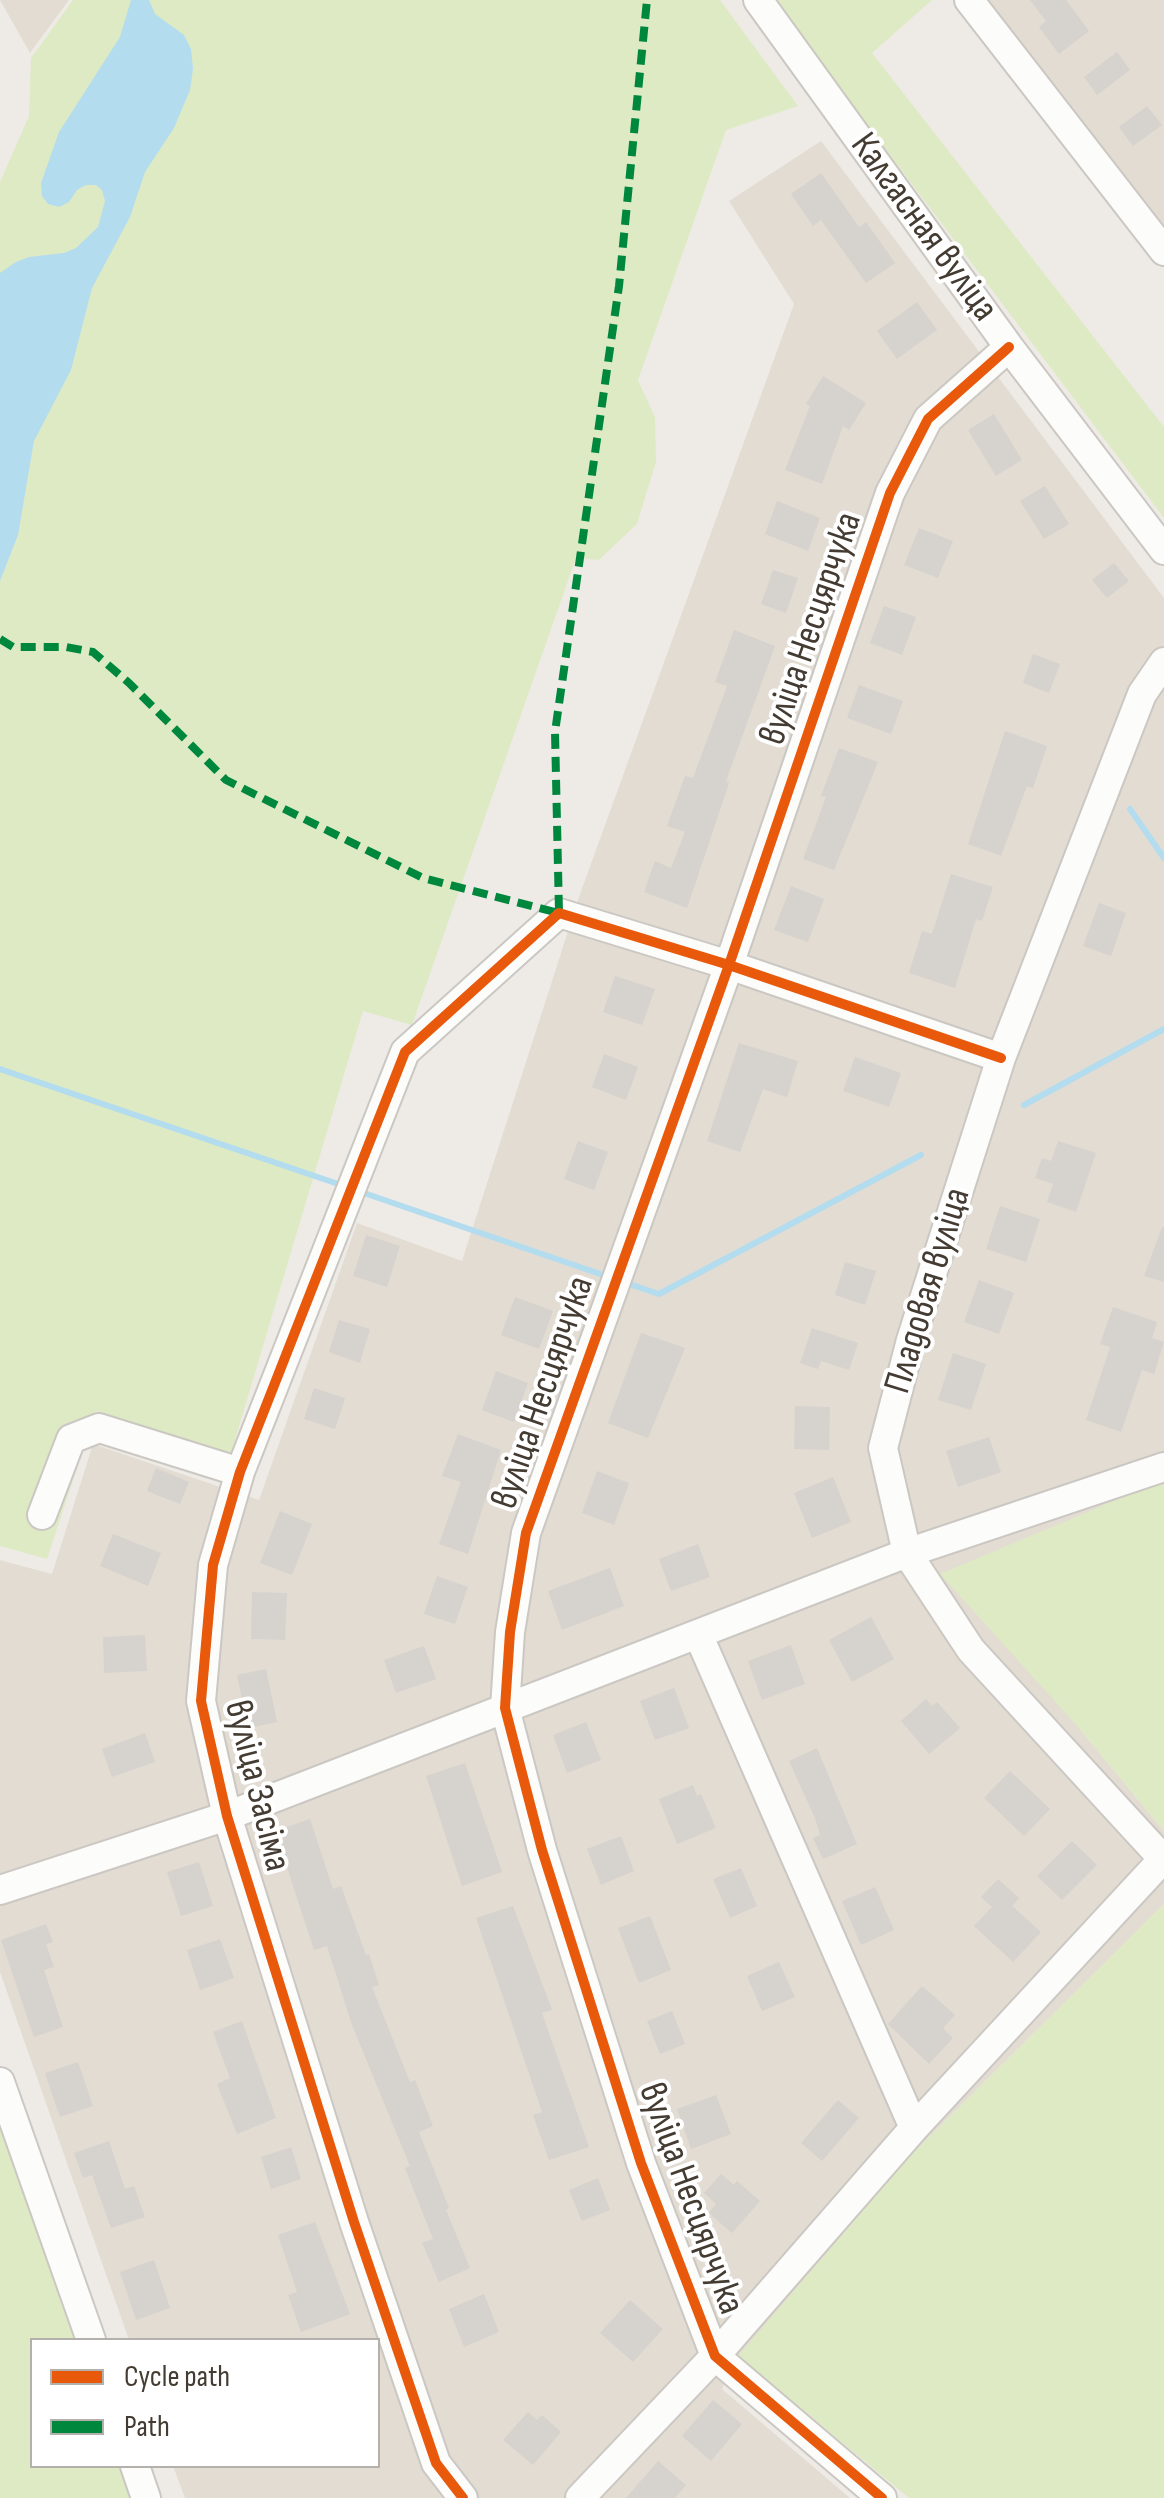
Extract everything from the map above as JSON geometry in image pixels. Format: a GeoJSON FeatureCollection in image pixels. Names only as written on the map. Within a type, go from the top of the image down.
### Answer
{"type":"FeatureCollection","features":[{"type":"Feature","properties":{"kind":"street","name":"Калгасная вуліца"},"geometry":{"type":"LineString","coordinates":[[758,0],[1009,346],[1164,550]]}},
{"type":"Feature","properties":{"kind":"street"},"geometry":{"type":"LineString","coordinates":[[968,0],[1164,251]]}},
{"type":"Feature","properties":{"kind":"street","name":"вуліца Несцярчука"},"geometry":{"type":"LineString","coordinates":[[882,2498],[715,2356],[641,2163],[542,1850],[505,1708],[510,1632],[526,1533],[730,965],[890,493],[928,419],[1009,346]]}},
{"type":"Feature","properties":{"kind":"street","name":"Пладовая вуліца"},"geometry":{"type":"LineString","coordinates":[[1164,662],[1142,694],[1001,1058],[911,1340],[883,1448],[907,1553],[971,1650],[1164,1859]]}},
{"type":"Feature","properties":{"kind":"street","name":"вуліца Засіма"},"geometry":{"type":"LineString","coordinates":[[464,2498],[436,2463],[354,2222],[227,1816],[202,1701],[212,1566],[240,1472],[405,1052],[558,913],[730,965]]}},
{"type":"Feature","properties":{"kind":"street"},"geometry":{"type":"LineString","coordinates":[[730,965],[1001,1058]]}},
{"type":"Feature","properties":{"kind":"street"},"geometry":{"type":"LineString","coordinates":[[42,1514],[71,1439],[98,1428],[240,1472]]}},
{"type":"Feature","properties":{"kind":"street"},"geometry":{"type":"LineString","coordinates":[[0,1890],[227,1816],[907,1553],[1164,1467]]}},
{"type":"Feature","properties":{"kind":"street"},"geometry":{"type":"LineString","coordinates":[[698,1634],[914,2128]]}},
{"type":"Feature","properties":{"kind":"street"},"geometry":{"type":"LineString","coordinates":[[580,2498],[715,2356],[914,2128],[1164,1859]]}},
{"type":"Feature","properties":{"kind":"street"},"geometry":{"type":"LineString","coordinates":[[0,2082],[89,2338]]}},
{"type":"Feature","properties":{"kind":"street"},"geometry":{"type":"LineString","coordinates":[[135,2468],[146,2498]]}},
{"type":"Feature","properties":{"kind":"shaded area"},"geometry":{"type":"Polygon","coordinates":[[[0,0],[69,0],[30,53],[0,0]]]}},
{"type":"Feature","properties":{"kind":"shaded area"},"geometry":{"type":"Polygon","coordinates":[[[976,0],[1164,0],[1164,236],[976,0]]]}},
{"type":"Feature","properties":{"kind":"shaded area"},"geometry":{"type":"Polygon","coordinates":[[[821,141],[1164,598],[1164,1480],[1079,1728],[1164,1831],[1164,1904],[911,2155],[738,2357],[722,2389],[850,2498],[185,2498],[174,2468],[380,2468],[380,2338],[128,2338],[0,1972],[0,1560],[52,1574],[93,1444],[259,1500],[357,1223],[462,1261],[580,894],[794,304],[729,201],[821,141]]]}},
{"type":"Feature","properties":{"kind":"green space"},"geometry":{"type":"Polygon","coordinates":[[[73,0],[720,0],[798,106],[726,130],[638,380],[655,417],[656,462],[637,524],[599,560],[576,558],[412,1025],[363,1011],[229,1460],[96,1411],[47,1559],[0,1546],[0,182],[29,116],[31,58],[73,0]]]}},
{"type":"Feature","properties":{"kind":"green space"},"geometry":{"type":"Polygon","coordinates":[[[773,0],[932,0],[872,53],[1164,427],[1164,518],[773,0]]]}},
{"type":"Feature","properties":{"kind":"green space"},"geometry":{"type":"Polygon","coordinates":[[[1164,1480],[1164,1831],[1079,1728],[940,1574],[1164,1480]]]}},
{"type":"Feature","properties":{"kind":"green space"},"geometry":{"type":"Polygon","coordinates":[[[1164,1904],[1164,2498],[909,2498],[738,2356],[911,2155],[1164,1904]]]}},
{"type":"Feature","properties":{"kind":"green space"},"geometry":{"type":"Polygon","coordinates":[[[0,2123],[75,2338],[30,2338],[30,2468],[120,2468],[131,2498],[0,2498],[0,2123]]]}},
{"type":"Feature","properties":{"kind":"water"},"geometry":{"type":"Polygon","coordinates":[[[131,0],[149,0],[155,14],[184,35],[191,49],[190,90],[174,128],[145,172],[130,217],[92,288],[71,370],[34,441],[18,535],[0,581],[0,273],[29,257],[76,248],[98,227],[105,201],[96,185],[77,190],[69,202],[59,207],[48,204],[42,196],[41,183],[59,132],[120,37],[131,0]]]}},
{"type":"Feature","properties":{"kind":"building"},"geometry":{"type":"Polygon","coordinates":[[[1030,0],[1066,0],[1089,31],[1059,54],[1039,27],[1046,21],[1030,0]]]}},
{"type":"Feature","properties":{"kind":"building"},"geometry":{"type":"Polygon","coordinates":[[[1117,52],[1130,70],[1097,95],[1084,77],[1117,52]]]}},
{"type":"Feature","properties":{"kind":"building"},"geometry":{"type":"Polygon","coordinates":[[[1147,106],[1162,125],[1133,146],[1119,127],[1147,106]]]}},
{"type":"Feature","properties":{"kind":"building"},"geometry":{"type":"Polygon","coordinates":[[[821,173],[859,227],[866,222],[895,263],[866,283],[821,220],[813,226],[791,194],[821,173]]]}},
{"type":"Feature","properties":{"kind":"building"},"geometry":{"type":"Polygon","coordinates":[[[917,302],[937,330],[897,359],[877,331],[917,302]]]}},
{"type":"Feature","properties":{"kind":"building"},"geometry":{"type":"Polygon","coordinates":[[[823,376],[866,403],[849,430],[843,426],[822,484],[785,470],[810,406],[806,404],[823,376]]]}},
{"type":"Feature","properties":{"kind":"building"},"geometry":{"type":"Polygon","coordinates":[[[994,414],[1022,460],[996,476],[968,430],[994,414]]]}},
{"type":"Feature","properties":{"kind":"building"},"geometry":{"type":"Polygon","coordinates":[[[1045,486],[1069,524],[1044,539],[1020,501],[1045,486]]]}},
{"type":"Feature","properties":{"kind":"building"},"geometry":{"type":"Polygon","coordinates":[[[777,501],[820,518],[808,551],[765,534],[777,501]]]}},
{"type":"Feature","properties":{"kind":"building"},"geometry":{"type":"Polygon","coordinates":[[[919,528],[953,541],[938,578],[904,565],[919,528]]]}},
{"type":"Feature","properties":{"kind":"building"},"geometry":{"type":"Polygon","coordinates":[[[1114,563],[1129,581],[1107,598],[1092,580],[1114,563]]]}},
{"type":"Feature","properties":{"kind":"building"},"geometry":{"type":"Polygon","coordinates":[[[773,570],[798,578],[786,613],[761,604],[773,570]]]}},
{"type":"Feature","properties":{"kind":"building"},"geometry":{"type":"Polygon","coordinates":[[[884,606],[916,617],[902,655],[870,643],[884,606]]]}},
{"type":"Feature","properties":{"kind":"building"},"geometry":{"type":"Polygon","coordinates":[[[734,630],[775,646],[726,781],[729,783],[687,908],[644,892],[655,861],[671,868],[685,832],[667,826],[685,776],[693,778],[727,686],[715,682],[734,630]]]}},
{"type":"Feature","properties":{"kind":"building"},"geometry":{"type":"Polygon","coordinates":[[[1033,654],[1060,664],[1049,693],[1023,683],[1033,654]]]}},
{"type":"Feature","properties":{"kind":"building"},"geometry":{"type":"Polygon","coordinates":[[[859,685],[903,701],[891,734],[847,718],[859,685]]]}},
{"type":"Feature","properties":{"kind":"building"},"geometry":{"type":"Polygon","coordinates":[[[1005,731],[1047,746],[1033,788],[1027,786],[1001,856],[968,844],[1005,731]]]}},
{"type":"Feature","properties":{"kind":"building"},"geometry":{"type":"Polygon","coordinates":[[[839,748],[878,762],[834,870],[803,859],[839,748]]]}},
{"type":"Feature","properties":{"kind":"building"},"geometry":{"type":"Polygon","coordinates":[[[951,874],[993,887],[982,921],[976,919],[955,988],[909,973],[922,931],[932,934],[951,874]]]}},
{"type":"Feature","properties":{"kind":"building"},"geometry":{"type":"Polygon","coordinates":[[[791,886],[824,899],[808,942],[774,930],[791,886]]]}},
{"type":"Feature","properties":{"kind":"building"},"geometry":{"type":"Polygon","coordinates":[[[1099,903],[1126,913],[1111,956],[1083,946],[1099,903]]]}},
{"type":"Feature","properties":{"kind":"building"},"geometry":{"type":"Polygon","coordinates":[[[615,976],[655,989],[642,1025],[603,1012],[615,976]]]}},
{"type":"Feature","properties":{"kind":"building"},"geometry":{"type":"Polygon","coordinates":[[[739,1043],[798,1061],[787,1097],[763,1089],[740,1152],[707,1141],[739,1043]]]}},
{"type":"Feature","properties":{"kind":"building"},"geometry":{"type":"Polygon","coordinates":[[[604,1054],[638,1067],[626,1100],[592,1087],[604,1054]]]}},
{"type":"Feature","properties":{"kind":"building"},"geometry":{"type":"Polygon","coordinates":[[[855,1057],[901,1073],[889,1107],[843,1091],[855,1057]]]}},
{"type":"Feature","properties":{"kind":"building"},"geometry":{"type":"Polygon","coordinates":[[[578,1141],[608,1152],[594,1190],[564,1179],[578,1141]]]}},
{"type":"Feature","properties":{"kind":"building"},"geometry":{"type":"Polygon","coordinates":[[[1058,1141],[1096,1153],[1076,1212],[1047,1202],[1053,1184],[1035,1178],[1042,1158],[1051,1161],[1058,1141]]]}},
{"type":"Feature","properties":{"kind":"building"},"geometry":{"type":"Polygon","coordinates":[[[1000,1206],[1040,1219],[1026,1262],[986,1249],[1000,1206]]]}},
{"type":"Feature","properties":{"kind":"building"},"geometry":{"type":"Polygon","coordinates":[[[1164,1227],[1164,1282],[1144,1276],[1164,1227]]]}},
{"type":"Feature","properties":{"kind":"building"},"geometry":{"type":"Polygon","coordinates":[[[366,1235],[400,1246],[387,1287],[353,1276],[366,1235]]]}},
{"type":"Feature","properties":{"kind":"building"},"geometry":{"type":"Polygon","coordinates":[[[845,1262],[876,1271],[865,1305],[835,1295],[845,1262]]]}},
{"type":"Feature","properties":{"kind":"building"},"geometry":{"type":"Polygon","coordinates":[[[979,1280],[1014,1293],[999,1334],[964,1322],[979,1280]]]}},
{"type":"Feature","properties":{"kind":"building"},"geometry":{"type":"Polygon","coordinates":[[[515,1297],[553,1311],[539,1349],[501,1335],[515,1297]]]}},
{"type":"Feature","properties":{"kind":"building"},"geometry":{"type":"Polygon","coordinates":[[[1113,1307],[1157,1322],[1152,1338],[1164,1342],[1154,1374],[1142,1370],[1121,1432],[1086,1420],[1110,1347],[1100,1344],[1113,1307]]]}},
{"type":"Feature","properties":{"kind":"building"},"geometry":{"type":"Polygon","coordinates":[[[339,1320],[370,1329],[360,1363],[329,1352],[339,1320]]]}},
{"type":"Feature","properties":{"kind":"building"},"geometry":{"type":"Polygon","coordinates":[[[812,1328],[858,1343],[849,1370],[821,1361],[818,1369],[800,1363],[812,1328]]]}},
{"type":"Feature","properties":{"kind":"building"},"geometry":{"type":"Polygon","coordinates":[[[641,1333],[685,1348],[648,1438],[608,1423],[641,1333]]]}},
{"type":"Feature","properties":{"kind":"building"},"geometry":{"type":"Polygon","coordinates":[[[953,1353],[986,1364],[971,1410],[938,1400],[953,1353]]]}},
{"type":"Feature","properties":{"kind":"building"},"geometry":{"type":"Polygon","coordinates":[[[496,1371],[528,1383],[514,1422],[482,1410],[496,1371]]]}},
{"type":"Feature","properties":{"kind":"building"},"geometry":{"type":"Polygon","coordinates":[[[314,1388],[345,1398],[335,1429],[304,1419],[314,1388]]]}},
{"type":"Feature","properties":{"kind":"building"},"geometry":{"type":"Polygon","coordinates":[[[795,1406],[830,1407],[829,1450],[794,1449],[795,1406]]]}},
{"type":"Feature","properties":{"kind":"building"},"geometry":{"type":"Polygon","coordinates":[[[458,1434],[501,1450],[468,1554],[439,1544],[461,1482],[442,1476],[458,1434]]]}},
{"type":"Feature","properties":{"kind":"building"},"geometry":{"type":"Polygon","coordinates":[[[989,1437],[1001,1472],[958,1487],[946,1451],[989,1437]]]}},
{"type":"Feature","properties":{"kind":"building"},"geometry":{"type":"Polygon","coordinates":[[[156,1468],[189,1482],[180,1504],[147,1491],[156,1468]]]}},
{"type":"Feature","properties":{"kind":"building"},"geometry":{"type":"Polygon","coordinates":[[[597,1471],[629,1483],[614,1525],[582,1513],[597,1471]]]}},
{"type":"Feature","properties":{"kind":"building"},"geometry":{"type":"Polygon","coordinates":[[[833,1477],[851,1522],[812,1538],[794,1493],[833,1477]]]}},
{"type":"Feature","properties":{"kind":"building"},"geometry":{"type":"Polygon","coordinates":[[[280,1511],[312,1524],[292,1575],[260,1563],[280,1511]]]}},
{"type":"Feature","properties":{"kind":"building"},"geometry":{"type":"Polygon","coordinates":[[[113,1534],[161,1553],[148,1586],[100,1566],[113,1534]]]}},
{"type":"Feature","properties":{"kind":"building"},"geometry":{"type":"Polygon","coordinates":[[[698,1544],[710,1577],[671,1591],[659,1559],[698,1544]]]}},
{"type":"Feature","properties":{"kind":"building"},"geometry":{"type":"Polygon","coordinates":[[[610,1568],[624,1606],[562,1630],[548,1591],[610,1568]]]}},
{"type":"Feature","properties":{"kind":"building"},"geometry":{"type":"Polygon","coordinates":[[[437,1576],[468,1587],[455,1624],[424,1614],[437,1576]]]}},
{"type":"Feature","properties":{"kind":"building"},"geometry":{"type":"Polygon","coordinates":[[[252,1592],[287,1593],[285,1640],[251,1639],[252,1592]]]}},
{"type":"Feature","properties":{"kind":"building"},"geometry":{"type":"Polygon","coordinates":[[[871,1617],[894,1659],[852,1682],[829,1640],[871,1617]]]}},
{"type":"Feature","properties":{"kind":"building"},"geometry":{"type":"Polygon","coordinates":[[[145,1635],[147,1671],[104,1673],[103,1637],[145,1635]]]}},
{"type":"Feature","properties":{"kind":"building"},"geometry":{"type":"Polygon","coordinates":[[[791,1645],[805,1684],[762,1700],[748,1661],[791,1645]]]}},
{"type":"Feature","properties":{"kind":"building"},"geometry":{"type":"Polygon","coordinates":[[[424,1646],[436,1679],[396,1693],[384,1660],[424,1646]]]}},
{"type":"Feature","properties":{"kind":"building"},"geometry":{"type":"Polygon","coordinates":[[[266,1669],[277,1722],[248,1728],[237,1675],[266,1669]]]}},
{"type":"Feature","properties":{"kind":"building"},"geometry":{"type":"Polygon","coordinates":[[[674,1688],[689,1728],[655,1740],[640,1701],[674,1688]]]}},
{"type":"Feature","properties":{"kind":"building"},"geometry":{"type":"Polygon","coordinates":[[[926,1699],[932,1706],[937,1702],[960,1728],[929,1754],[901,1721],[926,1699]]]}},
{"type":"Feature","properties":{"kind":"building"},"geometry":{"type":"Polygon","coordinates":[[[586,1722],[601,1760],[567,1773],[553,1735],[586,1722]]]}},
{"type":"Feature","properties":{"kind":"building"},"geometry":{"type":"Polygon","coordinates":[[[145,1733],[155,1762],[112,1777],[102,1749],[145,1733]]]}},
{"type":"Feature","properties":{"kind":"building"},"geometry":{"type":"Polygon","coordinates":[[[817,1748],[857,1844],[823,1859],[813,1838],[820,1835],[815,1818],[789,1761],[817,1748]]]}},
{"type":"Feature","properties":{"kind":"building"},"geometry":{"type":"Polygon","coordinates":[[[465,1763],[502,1872],[462,1886],[426,1776],[465,1763]]]}},
{"type":"Feature","properties":{"kind":"building"},"geometry":{"type":"Polygon","coordinates":[[[1010,1771],[1050,1809],[1024,1836],[984,1798],[1010,1771]]]}},
{"type":"Feature","properties":{"kind":"building"},"geometry":{"type":"Polygon","coordinates":[[[693,1785],[716,1828],[677,1844],[659,1799],[693,1785]]]}},
{"type":"Feature","properties":{"kind":"building"},"geometry":{"type":"Polygon","coordinates":[[[310,1819],[333,1889],[341,1886],[366,1955],[369,1954],[379,1985],[372,1987],[410,2082],[415,2080],[433,2126],[419,2132],[470,2268],[439,2282],[422,2243],[433,2239],[405,2168],[410,2166],[352,2025],[327,1946],[314,1950],[275,1831],[310,1819]]]}},
{"type":"Feature","properties":{"kind":"building"},"geometry":{"type":"Polygon","coordinates":[[[621,1836],[634,1871],[601,1885],[587,1849],[621,1836]]]}},
{"type":"Feature","properties":{"kind":"building"},"geometry":{"type":"Polygon","coordinates":[[[1072,1841],[1097,1865],[1062,1900],[1037,1876],[1072,1841]]]}},
{"type":"Feature","properties":{"kind":"building"},"geometry":{"type":"Polygon","coordinates":[[[199,1862],[213,1906],[181,1916],[167,1872],[199,1862]]]}},
{"type":"Feature","properties":{"kind":"building"},"geometry":{"type":"Polygon","coordinates":[[[741,1868],[757,1906],[730,1918],[713,1879],[741,1868]]]}},
{"type":"Feature","properties":{"kind":"building"},"geometry":{"type":"Polygon","coordinates":[[[998,1879],[1019,1898],[1012,1906],[1041,1932],[1013,1962],[974,1926],[992,1907],[981,1897],[998,1879]]]}},
{"type":"Feature","properties":{"kind":"building"},"geometry":{"type":"Polygon","coordinates":[[[875,1887],[894,1930],[861,1945],[842,1901],[875,1887]]]}},
{"type":"Feature","properties":{"kind":"building"},"geometry":{"type":"Polygon","coordinates":[[[513,1906],[552,2010],[542,2013],[589,2147],[549,2160],[533,2115],[542,2112],[476,1918],[513,1906]]]}},
{"type":"Feature","properties":{"kind":"building"},"geometry":{"type":"Polygon","coordinates":[[[650,1916],[671,1970],[639,1983],[618,1928],[650,1916]]]}},
{"type":"Feature","properties":{"kind":"building"},"geometry":{"type":"Polygon","coordinates":[[[46,1924],[53,1942],[46,1944],[54,1967],[44,1970],[63,2027],[34,2037],[1,1940],[46,1924]]]}},
{"type":"Feature","properties":{"kind":"building"},"geometry":{"type":"Polygon","coordinates":[[[220,1939],[234,1978],[200,1990],[187,1950],[220,1939]]]}},
{"type":"Feature","properties":{"kind":"building"},"geometry":{"type":"Polygon","coordinates":[[[779,1962],[795,1997],[762,2011],[747,1976],[779,1962]]]}},
{"type":"Feature","properties":{"kind":"building"},"geometry":{"type":"Polygon","coordinates":[[[922,1986],[955,2015],[943,2028],[953,2038],[929,2064],[888,2024],[922,1986]]]}},
{"type":"Feature","properties":{"kind":"building"},"geometry":{"type":"Polygon","coordinates":[[[672,2011],[685,2044],[660,2054],[647,2021],[672,2011]]]}},
{"type":"Feature","properties":{"kind":"building"},"geometry":{"type":"Polygon","coordinates":[[[242,2021],[276,2118],[237,2134],[217,2084],[230,2078],[213,2032],[242,2021]]]}},
{"type":"Feature","properties":{"kind":"building"},"geometry":{"type":"Polygon","coordinates":[[[78,2062],[93,2106],[60,2117],[45,2073],[78,2062]]]}},
{"type":"Feature","properties":{"kind":"building"},"geometry":{"type":"Polygon","coordinates":[[[716,2095],[731,2134],[691,2149],[677,2109],[716,2095]]]}},
{"type":"Feature","properties":{"kind":"building"},"geometry":{"type":"Polygon","coordinates":[[[838,2100],[859,2118],[822,2161],[801,2143],[838,2100]]]}},
{"type":"Feature","properties":{"kind":"building"},"geometry":{"type":"Polygon","coordinates":[[[109,2141],[125,2189],[134,2186],[145,2217],[111,2228],[92,2175],[83,2178],[74,2153],[109,2141]]]}},
{"type":"Feature","properties":{"kind":"building"},"geometry":{"type":"Polygon","coordinates":[[[291,2147],[301,2179],[271,2189],[261,2157],[291,2147]]]}},
{"type":"Feature","properties":{"kind":"building"},"geometry":{"type":"Polygon","coordinates":[[[721,2174],[734,2185],[737,2181],[760,2201],[732,2233],[709,2213],[716,2204],[704,2193],[721,2174]]]}},
{"type":"Feature","properties":{"kind":"building"},"geometry":{"type":"Polygon","coordinates":[[[598,2178],[610,2210],[582,2221],[569,2190],[598,2178]]]}},
{"type":"Feature","properties":{"kind":"building"},"geometry":{"type":"Polygon","coordinates":[[[315,2222],[350,2314],[301,2332],[288,2295],[297,2292],[278,2235],[315,2222]]]}},
{"type":"Feature","properties":{"kind":"building"},"geometry":{"type":"Polygon","coordinates":[[[154,2260],[170,2308],[136,2320],[120,2272],[154,2260]]]}},
{"type":"Feature","properties":{"kind":"building"},"geometry":{"type":"Polygon","coordinates":[[[484,2294],[499,2332],[464,2347],[449,2309],[484,2294]]]}},
{"type":"Feature","properties":{"kind":"building"},"geometry":{"type":"Polygon","coordinates":[[[630,2300],[663,2329],[633,2362],[600,2333],[630,2300]]]}},
{"type":"Feature","properties":{"kind":"building"},"geometry":{"type":"Polygon","coordinates":[[[713,2400],[742,2424],[711,2461],[682,2436],[713,2400]]]}},
{"type":"Feature","properties":{"kind":"building"},"geometry":{"type":"Polygon","coordinates":[[[528,2412],[537,2420],[542,2415],[561,2432],[533,2465],[503,2440],[528,2412]]]}},
{"type":"Feature","properties":{"kind":"building"},"geometry":{"type":"Polygon","coordinates":[[[658,2461],[686,2485],[675,2498],[626,2498],[658,2461]]]}},
{"type":"Feature","properties":{"kind":"waterway"},"geometry":{"type":"LineString","coordinates":[[1130,809],[1164,858]]}},
{"type":"Feature","properties":{"kind":"waterway"},"geometry":{"type":"LineString","coordinates":[[1024,1105],[1164,1029]]}},
{"type":"Feature","properties":{"kind":"waterway"},"geometry":{"type":"LineString","coordinates":[[0,1069],[344,1186]]}},
{"type":"Feature","properties":{"kind":"waterway"},"geometry":{"type":"LineString","coordinates":[[626,1283],[659,1294],[921,1155]]}},
{"type":"Feature","properties":{"kind":"waterway"},"geometry":{"type":"LineString","coordinates":[[361,1192],[609,1277]]}},
{"type":"Feature","properties":{"kind":"marked path"},"geometry":{"type":"LineString","coordinates":[[0,639],[13,647],[66,647],[93,652],[226,780],[423,878],[559,913],[555,732],[619,286],[647,0]]}},
{"type":"Feature","properties":{"kind":"cycle path"},"geometry":{"type":"LineString","coordinates":[[882,2498],[715,2356],[641,2163],[542,1850],[505,1708],[510,1632],[526,1533],[729,965],[890,493],[928,419],[1009,347]]}},
{"type":"Feature","properties":{"kind":"cycle path"},"geometry":{"type":"LineString","coordinates":[[463,2498],[436,2463],[354,2222],[227,1816],[201,1701],[213,1565],[240,1472],[405,1052],[559,913],[729,965],[1001,1058]]}}]}
